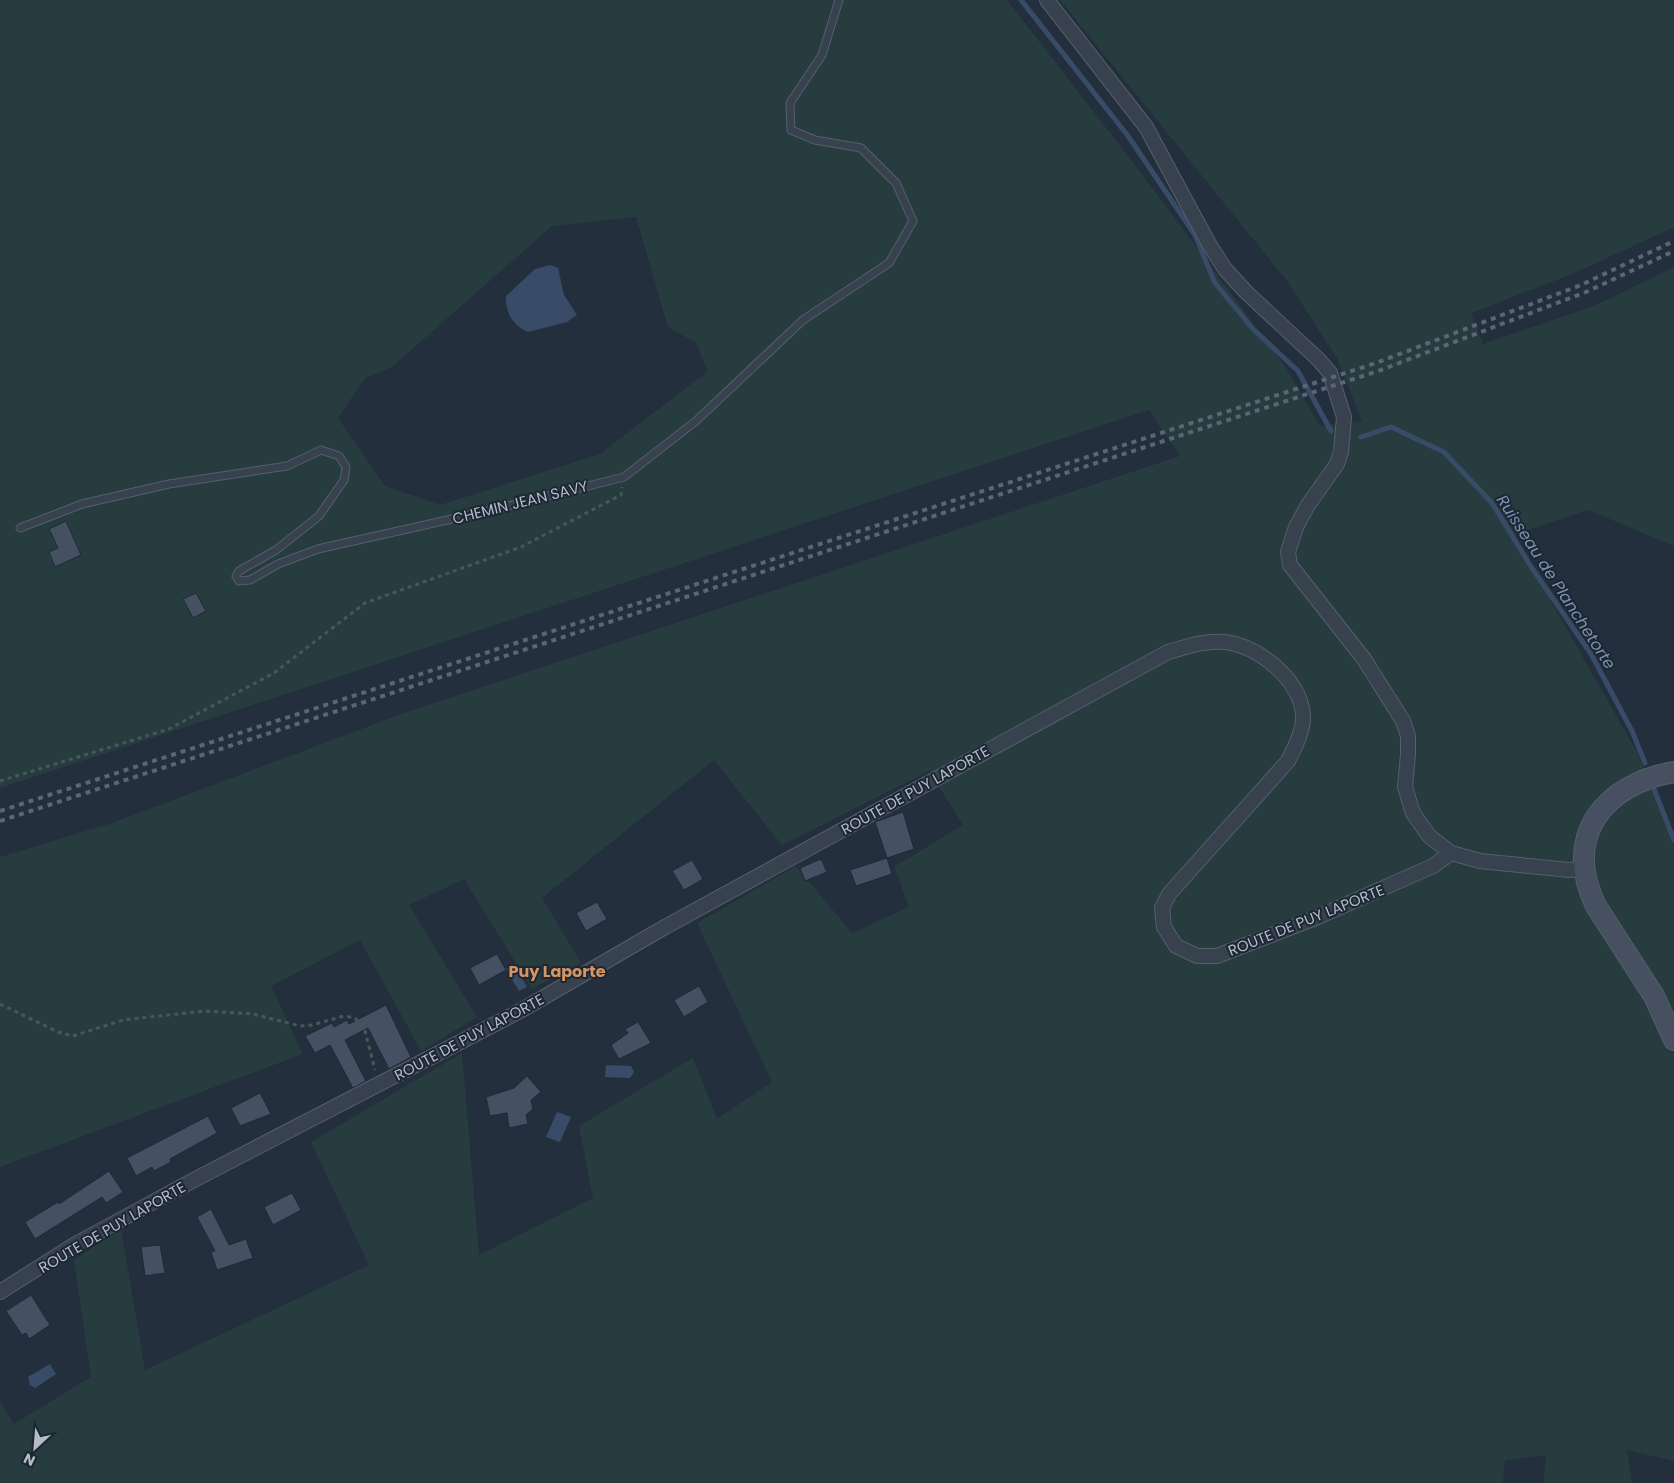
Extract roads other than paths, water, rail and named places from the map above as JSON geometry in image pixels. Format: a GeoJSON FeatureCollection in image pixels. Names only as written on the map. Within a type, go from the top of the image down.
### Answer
{"type":"FeatureCollection","features":[{"type":"Feature","properties":{"kind":"main road"},"geometry":{"type":"LineString","coordinates":[[1674,772],[1633,784],[1608,802],[1596,816],[1587,838],[1583,869],[1596,906],[1654,996],[1674,1040]]}},
{"type":"Feature","properties":{"kind":"street"},"geometry":{"type":"LineString","coordinates":[[1047,0],[1146,127],[1225,270],[1319,360],[1332,378],[1344,417],[1341,452],[1337,464],[1308,505],[1296,527],[1288,552],[1290,565],[1364,659],[1403,721],[1408,736],[1405,787],[1412,813],[1429,836],[1451,853],[1480,861],[1569,870],[1583,869]]}},
{"type":"Feature","properties":{"kind":"street","name":"ROUTE DE PUY LAPORTE"},"geometry":{"type":"LineString","coordinates":[[0,1292],[74,1245],[190,1182],[520,1011],[665,927],[1159,657],[1201,643],[1223,642],[1242,646],[1257,653],[1281,673],[1292,686],[1300,699],[1302,720],[1297,741],[1288,761],[1169,894],[1162,908],[1164,927],[1176,946],[1197,956],[1217,956],[1318,917],[1433,866],[1451,853]]}},
{"type":"Feature","properties":{"kind":"lane","name":"CHEMIN JEAN SAVY"},"geometry":{"type":"LineString","coordinates":[[20,528],[82,504],[169,484],[287,466],[321,450],[339,456],[346,467],[344,480],[319,516],[276,550],[240,571],[236,576],[239,581],[250,580],[278,564],[318,549],[496,509],[624,477],[696,420],[803,320],[888,263],[913,221],[896,182],[862,148],[815,140],[791,130],[790,103],[822,55],[839,0]]}},
{"type":"Feature","properties":{"kind":"water"},"geometry":{"type":"Polygon","coordinates":[[[550,265],[558,268],[564,295],[577,315],[567,322],[528,332],[518,326],[511,318],[507,308],[506,296],[535,269],[550,265]]]}},
{"type":"Feature","properties":{"kind":"water"},"geometry":{"type":"Polygon","coordinates":[[[514,964],[527,987],[519,991],[506,969],[514,964]]]}},
{"type":"Feature","properties":{"kind":"water"},"geometry":{"type":"Polygon","coordinates":[[[606,1065],[631,1066],[634,1072],[630,1078],[605,1077],[606,1065]]]}},
{"type":"Feature","properties":{"kind":"water"},"geometry":{"type":"Polygon","coordinates":[[[557,1112],[571,1117],[560,1142],[546,1137],[557,1112]]]}},
{"type":"Feature","properties":{"kind":"water"},"geometry":{"type":"Polygon","coordinates":[[[50,1364],[56,1374],[35,1388],[30,1385],[28,1377],[50,1364]]]}},
{"type":"Feature","properties":{"kind":"waterway","name":"Ruisseau de Planchetorte"},"geometry":{"type":"LineString","coordinates":[[1021,0],[1128,136],[1195,235],[1215,283],[1253,329],[1298,371],[1331,431]]}},
{"type":"Feature","properties":{"kind":"waterway","name":"Ruisseau de Planchetorte"},"geometry":{"type":"LineString","coordinates":[[1361,437],[1391,427],[1444,452],[1492,503],[1532,568],[1591,654],[1632,731],[1645,763]]}},
{"type":"Feature","properties":{"kind":"waterway","name":"Ruisseau de Planchetorte"},"geometry":{"type":"LineString","coordinates":[[1654,789],[1674,840]]}},
{"type":"Feature","properties":{"kind":"railway"},"geometry":{"type":"LineString","coordinates":[[0,811],[1376,363],[1581,285],[1674,241]]}},
{"type":"Feature","properties":{"kind":"railway"},"geometry":{"type":"LineString","coordinates":[[0,821],[1378,371],[1586,292],[1674,251]]}},
{"type":"Feature","properties":{"kind":"district","name":"Puy Laporte"},"geometry":{"type":"Point","coordinates":[557,971]}}]}
